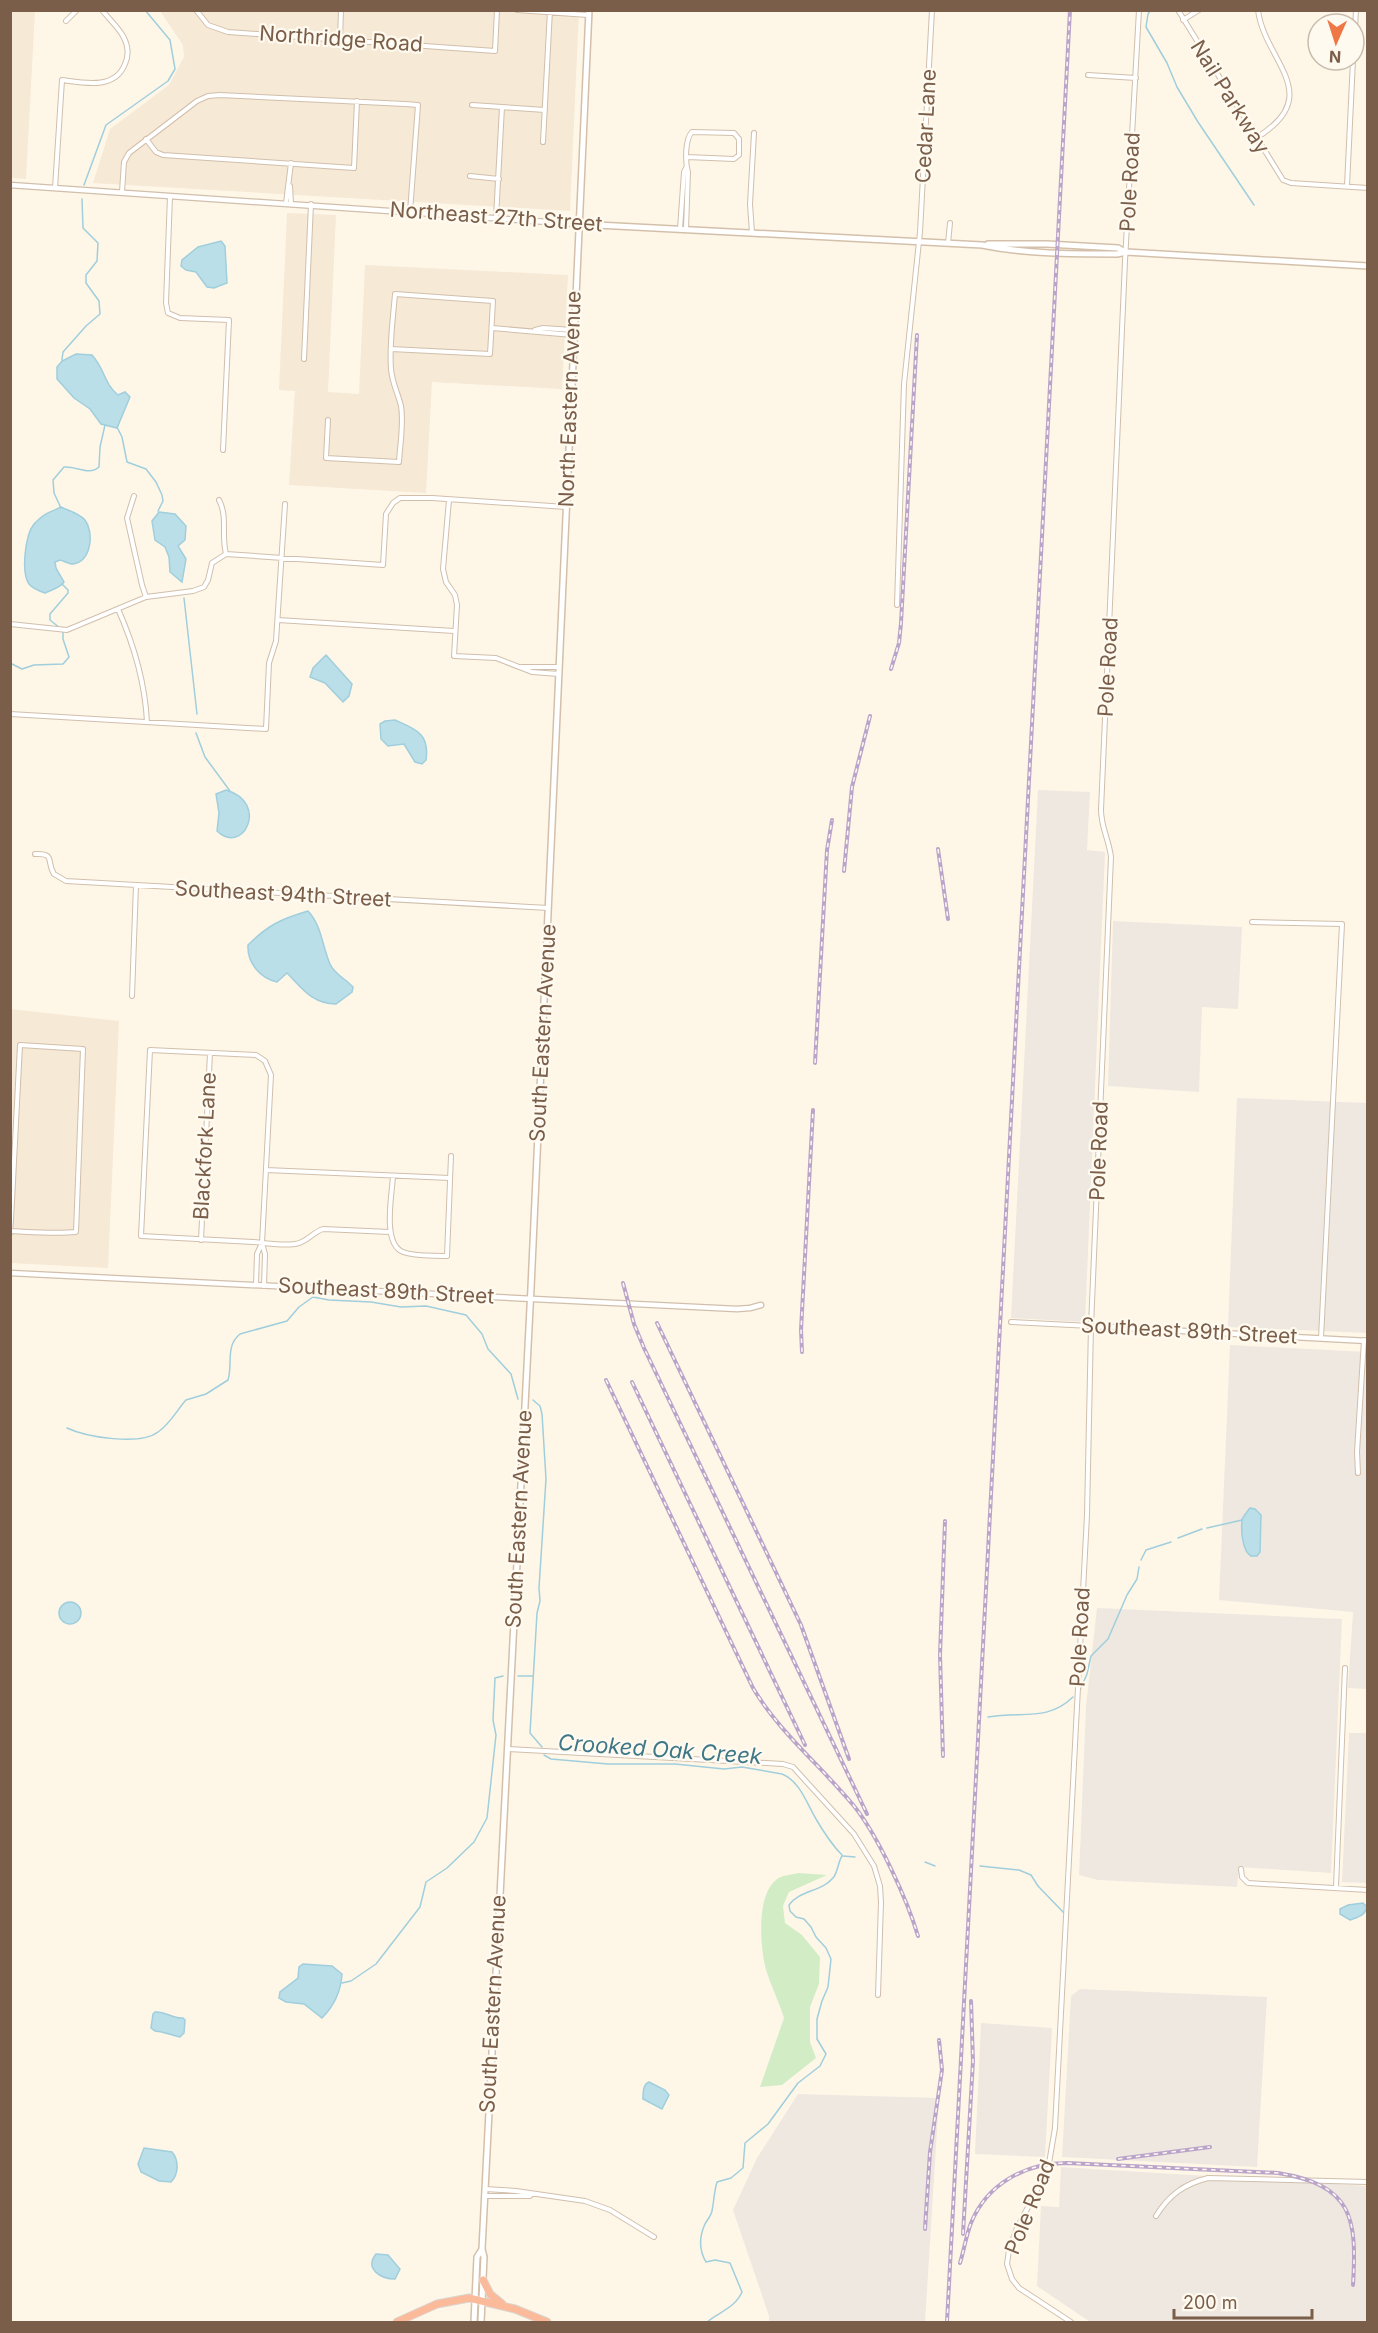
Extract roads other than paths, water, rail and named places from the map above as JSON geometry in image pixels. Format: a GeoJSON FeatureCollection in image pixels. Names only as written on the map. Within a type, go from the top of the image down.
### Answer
{"type":"FeatureCollection","features":[{"type":"Feature","properties":{"kind":"highway"},"geometry":{"type":"LineString","coordinates":[[483,2280],[490,2294],[504,2306]]}},
{"type":"Feature","properties":{"kind":"highway"},"geometry":{"type":"LineString","coordinates":[[397,2322],[437,2304],[469,2298],[504,2306],[547,2322]]}},
{"type":"Feature","properties":{"kind":"main road","name":"North Eastern Avenue"},"geometry":{"type":"LineString","coordinates":[[554,788],[589,13]]}},
{"type":"Feature","properties":{"kind":"main road","name":"Northeast 27th Street"},"geometry":{"type":"LineString","coordinates":[[578,224],[982,245],[1000,242],[1065,245],[1118,248],[1126,252],[1368,266]]}},
{"type":"Feature","properties":{"kind":"main road","name":"South Eastern Avenue"},"geometry":{"type":"LineString","coordinates":[[474,2322],[483,2280],[484,2193],[531,1298],[554,788]]}},
{"type":"Feature","properties":{"kind":"main road","name":"South Eastern Avenue"},"geometry":{"type":"LineString","coordinates":[[481,2322],[477,2257],[482,2249]]}},
{"type":"Feature","properties":{"kind":"street"},"geometry":{"type":"LineString","coordinates":[[66,21],[77,10]]}},
{"type":"Feature","properties":{"kind":"street"},"geometry":{"type":"LineString","coordinates":[[55,188],[62,80],[93,83],[110,81],[119,74],[127,57],[123,35],[102,10]]}},
{"type":"Feature","properties":{"kind":"street","name":"Northridge Road"},"geometry":{"type":"LineString","coordinates":[[196,10],[208,25],[220,31],[495,51],[497,10]]}},
{"type":"Feature","properties":{"kind":"street"},"geometry":{"type":"LineString","coordinates":[[340,39],[341,10]]}},
{"type":"Feature","properties":{"kind":"street"},"geometry":{"type":"LineString","coordinates":[[517,10],[589,13]]}},
{"type":"Feature","properties":{"kind":"street","name":"Cedar Lane"},"geometry":{"type":"LineString","coordinates":[[897,605],[904,384],[918,241],[932,10]]}},
{"type":"Feature","properties":{"kind":"street","name":"Pole Road"},"geometry":{"type":"LineString","coordinates":[[1071,2322],[1023,2291],[1014,2282],[1008,2270],[1009,2250],[1017,2228],[1048,2169],[1054,2136],[1087,1515],[1091,1326],[1111,857],[1102,825],[1101,810],[1139,10]]}},
{"type":"Feature","properties":{"kind":"street","name":"Nail Parkway"},"geometry":{"type":"LineString","coordinates":[[1178,10],[1279,176],[1285,182],[1347,186]]}},
{"type":"Feature","properties":{"kind":"street"},"geometry":{"type":"LineString","coordinates":[[1183,20],[1199,10]]}},
{"type":"Feature","properties":{"kind":"street"},"geometry":{"type":"LineString","coordinates":[[1256,138],[1279,120],[1285,109],[1289,92],[1286,73],[1263,33],[1258,10]]}},
{"type":"Feature","properties":{"kind":"street"},"geometry":{"type":"LineString","coordinates":[[543,142],[550,11]]}},
{"type":"Feature","properties":{"kind":"street"},"geometry":{"type":"LineString","coordinates":[[1352,72],[1347,186],[1368,188]]}},
{"type":"Feature","properties":{"kind":"street"},"geometry":{"type":"LineString","coordinates":[[1088,75],[1136,78]]}},
{"type":"Feature","properties":{"kind":"street"},"geometry":{"type":"LineString","coordinates":[[122,192],[125,158],[193,103],[204,98],[216,95],[418,105],[410,212]]}},
{"type":"Feature","properties":{"kind":"street"},"geometry":{"type":"LineString","coordinates":[[146,139],[156,152],[163,155],[354,168],[357,101]]}},
{"type":"Feature","properties":{"kind":"street"},"geometry":{"type":"LineString","coordinates":[[472,105],[545,110]]}},
{"type":"Feature","properties":{"kind":"street"},"geometry":{"type":"LineString","coordinates":[[496,219],[502,107]]}},
{"type":"Feature","properties":{"kind":"street"},"geometry":{"type":"LineString","coordinates":[[683,229],[688,172],[686,168],[688,137],[693,132],[734,134],[739,139],[738,155],[734,159],[687,157]]}},
{"type":"Feature","properties":{"kind":"street"},"geometry":{"type":"LineString","coordinates":[[752,233],[750,204],[754,133]]}},
{"type":"Feature","properties":{"kind":"street"},"geometry":{"type":"LineString","coordinates":[[288,203],[291,163]]}},
{"type":"Feature","properties":{"kind":"street"},"geometry":{"type":"LineString","coordinates":[[470,177],[499,179]]}},
{"type":"Feature","properties":{"kind":"street","name":"Northeast 27th Street"},"geometry":{"type":"LineString","coordinates":[[10,185],[578,224]]}},
{"type":"Feature","properties":{"kind":"street"},"geometry":{"type":"LineString","coordinates":[[170,195],[166,303],[168,313],[180,318],[229,320],[223,450]]}},
{"type":"Feature","properties":{"kind":"street"},"geometry":{"type":"LineString","coordinates":[[304,359],[311,204]]}},
{"type":"Feature","properties":{"kind":"street"},"geometry":{"type":"LineString","coordinates":[[948,243],[950,223]]}},
{"type":"Feature","properties":{"kind":"street"},"geometry":{"type":"LineString","coordinates":[[328,420],[326,458],[399,462],[402,412],[392,381],[391,349],[395,294],[493,300],[490,354],[391,349]]}},
{"type":"Feature","properties":{"kind":"street"},"geometry":{"type":"LineString","coordinates":[[492,328],[573,333]]}},
{"type":"Feature","properties":{"kind":"street"},"geometry":{"type":"LineString","coordinates":[[134,496],[127,518],[141,585],[146,597]]}},
{"type":"Feature","properties":{"kind":"street"},"geometry":{"type":"LineString","coordinates":[[10,624],[67,630],[146,597],[193,591],[204,587],[212,563],[226,554],[382,565],[386,514],[393,503],[408,497],[566,507]]}},
{"type":"Feature","properties":{"kind":"street"},"geometry":{"type":"LineString","coordinates":[[219,500],[225,510],[222,532],[226,554]]}},
{"type":"Feature","properties":{"kind":"street"},"geometry":{"type":"LineString","coordinates":[[449,500],[444,569],[446,582],[455,595],[457,605],[454,656],[496,658],[532,672],[559,674]]}},
{"type":"Feature","properties":{"kind":"street"},"geometry":{"type":"LineString","coordinates":[[10,714],[266,729],[269,663],[276,641],[278,620],[285,504]]}},
{"type":"Feature","properties":{"kind":"street"},"geometry":{"type":"LineString","coordinates":[[118,609],[131,640],[140,672],[147,722]]}},
{"type":"Feature","properties":{"kind":"street"},"geometry":{"type":"LineString","coordinates":[[278,620],[454,631]]}},
{"type":"Feature","properties":{"kind":"street"},"geometry":{"type":"LineString","coordinates":[[520,667],[559,667]]}},
{"type":"Feature","properties":{"kind":"street","name":"Southeast 94th Street"},"geometry":{"type":"LineString","coordinates":[[35,854],[50,857],[54,874],[66,881],[548,908]]}},
{"type":"Feature","properties":{"kind":"street"},"geometry":{"type":"LineString","coordinates":[[132,996],[136,885]]}},
{"type":"Feature","properties":{"kind":"street"},"geometry":{"type":"LineString","coordinates":[[1252,922],[1342,924],[1322,1338]]}},
{"type":"Feature","properties":{"kind":"street"},"geometry":{"type":"LineString","coordinates":[[20,1045],[83,1049],[76,1232],[11,1232],[20,1045]]}},
{"type":"Feature","properties":{"kind":"street"},"geometry":{"type":"LineString","coordinates":[[264,1286],[265,1254],[262,1243],[271,1075],[265,1061],[256,1055],[150,1050],[141,1236],[201,1240],[262,1243],[298,1244],[315,1232],[324,1229],[390,1232]]}},
{"type":"Feature","properties":{"kind":"street","name":"Blackfork Lane"},"geometry":{"type":"LineString","coordinates":[[201,1240],[210,1053]]}},
{"type":"Feature","properties":{"kind":"street"},"geometry":{"type":"LineString","coordinates":[[393,1176],[390,1232],[393,1243],[404,1252],[447,1256],[451,1156]]}},
{"type":"Feature","properties":{"kind":"street"},"geometry":{"type":"LineString","coordinates":[[266,1170],[450,1178]]}},
{"type":"Feature","properties":{"kind":"street"},"geometry":{"type":"LineString","coordinates":[[256,1285],[257,1254],[262,1243]]}},
{"type":"Feature","properties":{"kind":"street","name":"Southeast 89th Street"},"geometry":{"type":"LineString","coordinates":[[10,1273],[737,1309],[761,1305]]}},
{"type":"Feature","properties":{"kind":"street","name":"Southeast 89th Street"},"geometry":{"type":"LineString","coordinates":[[1011,1322],[1366,1340]]}},
{"type":"Feature","properties":{"kind":"street"},"geometry":{"type":"LineString","coordinates":[[1358,1473],[1357,1452],[1366,1340]]}},
{"type":"Feature","properties":{"kind":"street"},"geometry":{"type":"LineString","coordinates":[[1336,1887],[1345,1668]]}},
{"type":"Feature","properties":{"kind":"street"},"geometry":{"type":"LineString","coordinates":[[507,1749],[783,1764],[793,1767],[854,1834],[874,1866],[880,1886],[881,1902],[878,1995]]}},
{"type":"Feature","properties":{"kind":"street"},"geometry":{"type":"LineString","coordinates":[[1241,1869],[1242,1877],[1248,1883],[1368,1890]]}},
{"type":"Feature","properties":{"kind":"street"},"geometry":{"type":"LineString","coordinates":[[1156,2216],[1164,2202],[1182,2188],[1208,2178],[1368,2182]]}},
{"type":"Feature","properties":{"kind":"street"},"geometry":{"type":"LineString","coordinates":[[484,2193],[536,2195],[585,2201],[600,2205],[654,2237]]}},
{"type":"Feature","properties":{"kind":"water"},"geometry":{"type":"Polygon","coordinates":[[[221,241],[225,246],[227,283],[214,288],[207,287],[196,272],[186,270],[181,266],[182,260],[198,247],[221,241]]]}},
{"type":"Feature","properties":{"kind":"water"},"geometry":{"type":"Polygon","coordinates":[[[76,354],[92,355],[113,391],[118,395],[125,392],[130,397],[117,428],[101,424],[90,409],[74,398],[57,379],[57,367],[62,361],[76,354]]]}},
{"type":"Feature","properties":{"kind":"water"},"geometry":{"type":"Polygon","coordinates":[[[61,507],[85,520],[90,532],[90,545],[88,552],[79,562],[70,564],[60,560],[55,562],[64,582],[45,593],[32,587],[27,579],[26,545],[34,524],[44,515],[61,507]]]}},
{"type":"Feature","properties":{"kind":"water"},"geometry":{"type":"Polygon","coordinates":[[[159,512],[175,514],[186,526],[185,540],[178,546],[186,559],[182,582],[170,572],[169,557],[165,547],[155,540],[152,521],[159,512]]]}},
{"type":"Feature","properties":{"kind":"water"},"geometry":{"type":"Polygon","coordinates":[[[326,655],[352,684],[349,696],[343,702],[325,683],[310,677],[313,668],[326,655]]]}},
{"type":"Feature","properties":{"kind":"water"},"geometry":{"type":"Polygon","coordinates":[[[395,720],[415,729],[423,738],[427,751],[426,760],[422,764],[415,762],[404,744],[388,746],[381,739],[380,724],[395,720]]]}},
{"type":"Feature","properties":{"kind":"water"},"geometry":{"type":"Polygon","coordinates":[[[226,790],[239,797],[247,805],[248,825],[236,837],[227,837],[217,831],[219,813],[216,794],[226,790]]]}},
{"type":"Feature","properties":{"kind":"water"},"geometry":{"type":"Polygon","coordinates":[[[308,911],[319,930],[332,968],[353,987],[352,992],[336,1004],[314,998],[287,973],[277,982],[265,977],[252,964],[248,952],[248,945],[262,932],[282,920],[308,911]]]}},
{"type":"Feature","properties":{"kind":"water"},"geometry":{"type":"Polygon","coordinates":[[[1250,1508],[1255,1509],[1261,1515],[1260,1552],[1257,1556],[1251,1556],[1248,1553],[1243,1540],[1242,1520],[1250,1508]]]}},
{"type":"Feature","properties":{"kind":"water"},"geometry":{"type":"Polygon","coordinates":[[[66,1602],[74,1602],[81,1609],[81,1617],[74,1624],[66,1624],[59,1617],[59,1609],[66,1602]]]}},
{"type":"Feature","properties":{"kind":"water"},"geometry":{"type":"Polygon","coordinates":[[[1363,1903],[1367,1907],[1366,1910],[1358,1917],[1350,1920],[1340,1914],[1340,1909],[1348,1905],[1363,1903]]]}},
{"type":"Feature","properties":{"kind":"water"},"geometry":{"type":"Polygon","coordinates":[[[303,1964],[332,1966],[342,1974],[336,1998],[322,2018],[304,2004],[286,2002],[279,1998],[280,1992],[298,1978],[299,1967],[303,1964]]]}},
{"type":"Feature","properties":{"kind":"water"},"geometry":{"type":"Polygon","coordinates":[[[155,2012],[183,2018],[185,2020],[184,2033],[180,2037],[155,2031],[151,2028],[155,2012]]]}},
{"type":"Feature","properties":{"kind":"water"},"geometry":{"type":"Polygon","coordinates":[[[649,2082],[665,2090],[669,2095],[662,2109],[643,2099],[644,2087],[649,2082]]]}},
{"type":"Feature","properties":{"kind":"water"},"geometry":{"type":"Polygon","coordinates":[[[144,2148],[172,2152],[177,2167],[176,2175],[171,2182],[159,2181],[141,2172],[138,2164],[144,2148]]]}},
{"type":"Feature","properties":{"kind":"water"},"geometry":{"type":"Polygon","coordinates":[[[376,2254],[388,2255],[400,2269],[395,2279],[384,2277],[373,2269],[373,2259],[376,2254]]]}},
{"type":"Feature","properties":{"kind":"waterway"},"geometry":{"type":"LineString","coordinates":[[84,185],[106,125],[168,81],[175,69],[170,40],[145,10]]}},
{"type":"Feature","properties":{"kind":"waterway"},"geometry":{"type":"LineString","coordinates":[[1151,10],[1146,27],[1167,63],[1177,87],[1254,205]]}},
{"type":"Feature","properties":{"kind":"waterway"},"geometry":{"type":"LineString","coordinates":[[62,360],[63,352],[100,314],[99,301],[86,283],[86,275],[97,261],[98,243],[83,228],[82,199]]}},
{"type":"Feature","properties":{"kind":"waterway"},"geometry":{"type":"LineString","coordinates":[[61,508],[54,493],[53,480],[64,467],[87,471],[99,467],[100,447],[105,425]]}},
{"type":"Feature","properties":{"kind":"waterway"},"geometry":{"type":"LineString","coordinates":[[117,427],[122,437],[127,462],[146,469],[156,482],[163,501],[158,511]]}},
{"type":"Feature","properties":{"kind":"waterway"},"geometry":{"type":"LineString","coordinates":[[60,628],[50,620],[50,614],[68,593],[62,584]]}},
{"type":"Feature","properties":{"kind":"waterway"},"geometry":{"type":"LineString","coordinates":[[184,598],[197,714]]}},
{"type":"Feature","properties":{"kind":"waterway"},"geometry":{"type":"LineString","coordinates":[[10,663],[22,669],[34,665],[63,664],[69,657],[63,632]]}},
{"type":"Feature","properties":{"kind":"waterway"},"geometry":{"type":"LineString","coordinates":[[196,733],[205,757],[230,791]]}},
{"type":"Feature","properties":{"kind":"waterway","name":"Crooked Oak Creek"},"geometry":{"type":"LineString","coordinates":[[67,1428],[113,1439],[139,1439],[158,1432],[186,1400],[206,1394],[228,1380],[232,1344],[240,1334],[287,1321],[299,1307],[313,1297],[401,1307],[426,1306],[466,1315],[482,1334],[488,1349],[511,1374],[518,1399]]}},
{"type":"Feature","properties":{"kind":"waterway","name":"Crooked Oak Creek"},"geometry":{"type":"LineString","coordinates":[[533,1400],[540,1406],[542,1414],[546,1479],[530,1733],[542,1747]]}},
{"type":"Feature","properties":{"kind":"waterway"},"geometry":{"type":"LineString","coordinates":[[1207,1528],[1242,1520]]}},
{"type":"Feature","properties":{"kind":"waterway"},"geometry":{"type":"LineString","coordinates":[[1178,1538],[1202,1529]]}},
{"type":"Feature","properties":{"kind":"waterway"},"geometry":{"type":"LineString","coordinates":[[1141,1560],[1146,1550],[1171,1542]]}},
{"type":"Feature","properties":{"kind":"waterway"},"geometry":{"type":"LineString","coordinates":[[1080,1690],[1091,1656],[1108,1639],[1127,1595],[1137,1579],[1139,1567]]}},
{"type":"Feature","properties":{"kind":"waterway"},"geometry":{"type":"LineString","coordinates":[[342,1983],[351,1981],[376,1964],[420,1907],[426,1882],[447,1868],[474,1842],[487,1818],[496,1735],[493,1720],[495,1678],[503,1676]]}},
{"type":"Feature","properties":{"kind":"waterway"},"geometry":{"type":"LineString","coordinates":[[518,1676],[532,1676]]}},
{"type":"Feature","properties":{"kind":"waterway"},"geometry":{"type":"LineString","coordinates":[[988,1717],[1044,1713],[1054,1710],[1073,1697]]}},
{"type":"Feature","properties":{"kind":"waterway","name":"Crooked Oak Creek"},"geometry":{"type":"LineString","coordinates":[[544,1755],[551,1759],[608,1764],[675,1764],[724,1769],[742,1767],[782,1774],[798,1787],[825,1833],[842,1855]]}},
{"type":"Feature","properties":{"kind":"waterway","name":"Crooked Oak Creek"},"geometry":{"type":"LineString","coordinates":[[707,2322],[731,2306],[742,2292],[730,2263],[715,2260],[706,2262],[702,2253],[702,2234],[711,2213],[717,2182],[731,2178],[743,2168],[745,2143],[768,2124],[798,2083],[820,2066],[826,2054],[817,2039],[817,2019],[828,1987],[831,1959],[811,1927],[804,1919],[796,1917],[790,1911],[789,1905],[799,1896],[828,1883],[835,1876],[842,1856]]}},
{"type":"Feature","properties":{"kind":"waterway"},"geometry":{"type":"LineString","coordinates":[[843,1856],[855,1857]]}},
{"type":"Feature","properties":{"kind":"waterway"},"geometry":{"type":"LineString","coordinates":[[925,1862],[935,1866]]}},
{"type":"Feature","properties":{"kind":"waterway"},"geometry":{"type":"LineString","coordinates":[[980,1866],[1019,1870],[1031,1875],[1038,1886],[1064,1913]]}},
{"type":"Feature","properties":{"kind":"railway"},"geometry":{"type":"LineString","coordinates":[[947,2322],[1070,10]]}},
{"type":"Feature","properties":{"kind":"railway"},"geometry":{"type":"LineString","coordinates":[[891,669],[899,643],[901,623],[917,335]]}},
{"type":"Feature","properties":{"kind":"railway"},"geometry":{"type":"LineString","coordinates":[[844,871],[852,787],[870,716]]}},
{"type":"Feature","properties":{"kind":"railway"},"geometry":{"type":"LineString","coordinates":[[815,1063],[827,850],[832,820]]}},
{"type":"Feature","properties":{"kind":"railway"},"geometry":{"type":"LineString","coordinates":[[938,849],[948,919]]}},
{"type":"Feature","properties":{"kind":"railway"},"geometry":{"type":"LineString","coordinates":[[802,1352],[801,1330],[813,1110]]}},
{"type":"Feature","properties":{"kind":"railway"},"geometry":{"type":"LineString","coordinates":[[623,1283],[634,1324],[644,1348],[867,1814]]}},
{"type":"Feature","properties":{"kind":"railway"},"geometry":{"type":"LineString","coordinates":[[657,1323],[801,1625],[849,1759]]}},
{"type":"Feature","properties":{"kind":"railway"},"geometry":{"type":"LineString","coordinates":[[606,1380],[753,1688],[775,1719],[854,1806],[873,1834],[907,1904],[918,1936]]}},
{"type":"Feature","properties":{"kind":"railway"},"geometry":{"type":"LineString","coordinates":[[632,1382],[805,1745]]}},
{"type":"Feature","properties":{"kind":"railway"},"geometry":{"type":"LineString","coordinates":[[943,1756],[940,1655],[945,1521]]}},
{"type":"Feature","properties":{"kind":"railway"},"geometry":{"type":"LineString","coordinates":[[963,2234],[973,2061],[971,2001]]}},
{"type":"Feature","properties":{"kind":"railway"},"geometry":{"type":"LineString","coordinates":[[925,2229],[930,2152],[942,2070],[939,2040]]}},
{"type":"Feature","properties":{"kind":"railway"},"geometry":{"type":"LineString","coordinates":[[1118,2159],[1210,2147]]}},
{"type":"Feature","properties":{"kind":"railway"},"geometry":{"type":"LineString","coordinates":[[960,2263],[971,2223],[987,2197],[1009,2178],[1037,2167],[1067,2163],[1278,2173],[1322,2186],[1336,2196],[1345,2208],[1351,2223],[1354,2241],[1353,2285]]}}]}
